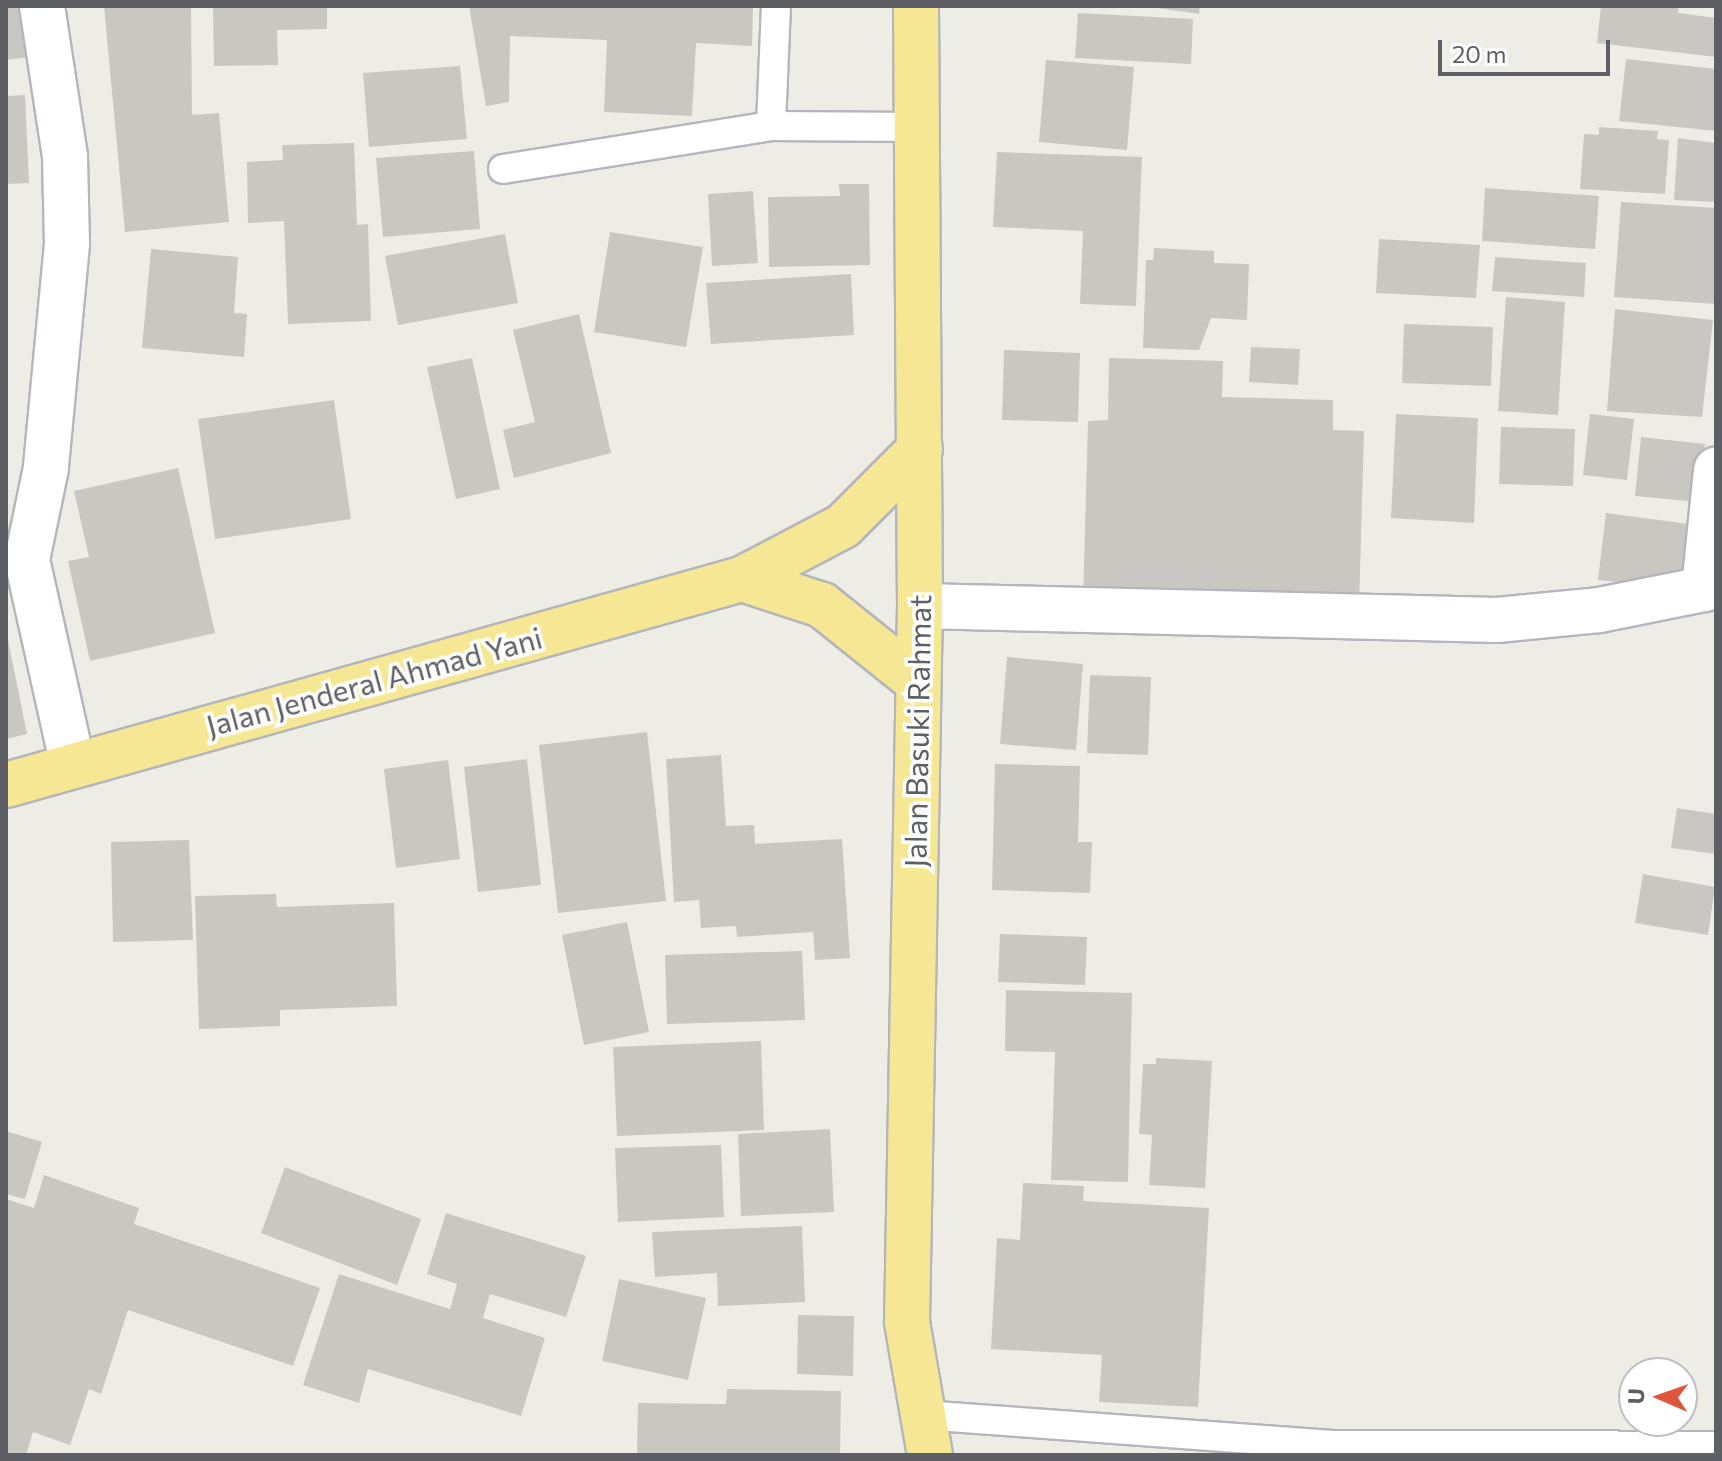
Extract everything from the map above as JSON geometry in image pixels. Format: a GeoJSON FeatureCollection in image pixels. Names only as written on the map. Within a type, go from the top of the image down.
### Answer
{"type":"FeatureCollection","features":[{"type":"Feature","properties":{"kind":"highway","name":"Jalan Basuki Rahmat"},"geometry":{"type":"LineString","coordinates":[[916,6],[920,606],[907,1322],[926,1435]]}},
{"type":"Feature","properties":{"kind":"highway","name":"Jalan Jenderal Ahmad Yani"},"geometry":{"type":"LineString","coordinates":[[6,785],[742,579],[843,526],[920,449]]}},
{"type":"Feature","properties":{"kind":"highway"},"geometry":{"type":"LineString","coordinates":[[742,579],[822,605],[917,681]]}},
{"type":"Feature","properties":{"kind":"street"},"geometry":{"type":"LineString","coordinates":[[42,6],[65,157],[67,244],[46,468],[27,560],[73,765]]}},
{"type":"Feature","properties":{"kind":"street"},"geometry":{"type":"LineString","coordinates":[[920,606],[1497,620],[1710,589],[1716,470]]}},
{"type":"Feature","properties":{"kind":"lane"},"geometry":{"type":"LineString","coordinates":[[771,126],[776,6]]}},
{"type":"Feature","properties":{"kind":"lane"},"geometry":{"type":"LineString","coordinates":[[503,169],[771,126],[917,127]]}},
{"type":"Feature","properties":{"kind":"lane"},"geometry":{"type":"LineString","coordinates":[[926,1435],[1329,1450],[1698,1448]]}},
{"type":"Feature","properties":{"kind":"building"},"geometry":{"type":"Polygon","coordinates":[[[6,6],[22,6],[28,57],[6,60],[6,6]]]}},
{"type":"Feature","properties":{"kind":"building"},"geometry":{"type":"Polygon","coordinates":[[[104,6],[191,6],[192,115],[219,113],[229,222],[125,232],[104,6]]]}},
{"type":"Feature","properties":{"kind":"building"},"geometry":{"type":"Polygon","coordinates":[[[213,6],[327,6],[327,29],[277,30],[278,65],[214,66],[213,6]]]}},
{"type":"Feature","properties":{"kind":"building"},"geometry":{"type":"Polygon","coordinates":[[[469,6],[753,6],[752,46],[696,43],[692,116],[604,112],[607,40],[510,36],[509,102],[486,106],[469,6]]]}},
{"type":"Feature","properties":{"kind":"building"},"geometry":{"type":"Polygon","coordinates":[[[1144,6],[1200,6],[1199,14],[1144,6]]]}},
{"type":"Feature","properties":{"kind":"building"},"geometry":{"type":"Polygon","coordinates":[[[1601,6],[1679,6],[1678,13],[1716,18],[1716,57],[1597,43],[1601,6]]]}},
{"type":"Feature","properties":{"kind":"building"},"geometry":{"type":"Polygon","coordinates":[[[1078,13],[1193,19],[1191,64],[1075,58],[1078,13]]]}},
{"type":"Feature","properties":{"kind":"building"},"geometry":{"type":"Polygon","coordinates":[[[1626,59],[1716,69],[1716,131],[1619,121],[1626,59]]]}},
{"type":"Feature","properties":{"kind":"building"},"geometry":{"type":"Polygon","coordinates":[[[1046,60],[1134,67],[1127,150],[1039,142],[1046,60]]]}},
{"type":"Feature","properties":{"kind":"building"},"geometry":{"type":"Polygon","coordinates":[[[460,66],[467,139],[369,147],[363,73],[460,66]]]}},
{"type":"Feature","properties":{"kind":"building"},"geometry":{"type":"Polygon","coordinates":[[[25,95],[29,183],[6,184],[6,96],[25,95]]]}},
{"type":"Feature","properties":{"kind":"building"},"geometry":{"type":"Polygon","coordinates":[[[1599,127],[1658,131],[1657,139],[1669,140],[1665,194],[1580,189],[1584,134],[1599,135],[1599,127]]]}},
{"type":"Feature","properties":{"kind":"building"},"geometry":{"type":"Polygon","coordinates":[[[1678,138],[1716,143],[1716,202],[1674,200],[1678,138]]]}},
{"type":"Feature","properties":{"kind":"building"},"geometry":{"type":"Polygon","coordinates":[[[354,143],[357,225],[368,224],[371,321],[288,324],[284,221],[248,223],[247,162],[283,160],[282,145],[354,143]]]}},
{"type":"Feature","properties":{"kind":"building"},"geometry":{"type":"Polygon","coordinates":[[[474,151],[480,229],[383,237],[376,158],[474,151]]]}},
{"type":"Feature","properties":{"kind":"building"},"geometry":{"type":"Polygon","coordinates":[[[997,152],[1142,157],[1136,306],[1080,304],[1083,231],[993,227],[997,152]]]}},
{"type":"Feature","properties":{"kind":"building"},"geometry":{"type":"Polygon","coordinates":[[[839,184],[869,184],[870,265],[769,267],[768,197],[840,196],[839,184]]]}},
{"type":"Feature","properties":{"kind":"building"},"geometry":{"type":"Polygon","coordinates":[[[1485,188],[1599,196],[1595,249],[1482,241],[1485,188]]]}},
{"type":"Feature","properties":{"kind":"building"},"geometry":{"type":"Polygon","coordinates":[[[753,191],[758,263],[712,266],[708,194],[753,191]]]}},
{"type":"Feature","properties":{"kind":"building"},"geometry":{"type":"Polygon","coordinates":[[[1621,202],[1716,208],[1716,304],[1614,297],[1621,202]]]}},
{"type":"Feature","properties":{"kind":"building"},"geometry":{"type":"Polygon","coordinates":[[[610,232],[703,247],[686,347],[594,332],[610,232]]]}},
{"type":"Feature","properties":{"kind":"building"},"geometry":{"type":"Polygon","coordinates":[[[505,234],[518,303],[398,325],[385,256],[505,234]]]}},
{"type":"Feature","properties":{"kind":"building"},"geometry":{"type":"Polygon","coordinates":[[[1379,239],[1480,245],[1476,298],[1376,293],[1379,239]]]}},
{"type":"Feature","properties":{"kind":"building"},"geometry":{"type":"Polygon","coordinates":[[[1154,248],[1214,251],[1214,263],[1249,264],[1247,320],[1211,318],[1199,350],[1143,348],[1146,260],[1153,260],[1154,248]]]}},
{"type":"Feature","properties":{"kind":"building"},"geometry":{"type":"Polygon","coordinates":[[[151,249],[238,257],[234,313],[247,314],[244,357],[142,348],[151,249]]]}},
{"type":"Feature","properties":{"kind":"building"},"geometry":{"type":"Polygon","coordinates":[[[1495,257],[1586,263],[1584,297],[1492,291],[1495,257]]]}},
{"type":"Feature","properties":{"kind":"building"},"geometry":{"type":"Polygon","coordinates":[[[851,274],[854,335],[711,344],[706,283],[851,274]]]}},
{"type":"Feature","properties":{"kind":"building"},"geometry":{"type":"Polygon","coordinates":[[[1506,297],[1565,302],[1558,415],[1498,411],[1506,297]]]}},
{"type":"Feature","properties":{"kind":"building"},"geometry":{"type":"Polygon","coordinates":[[[1615,309],[1713,320],[1702,417],[1607,411],[1615,309]]]}},
{"type":"Feature","properties":{"kind":"building"},"geometry":{"type":"Polygon","coordinates":[[[579,314],[611,453],[514,478],[503,430],[535,422],[513,330],[579,314]]]}},
{"type":"Feature","properties":{"kind":"building"},"geometry":{"type":"Polygon","coordinates":[[[1404,324],[1493,327],[1491,386],[1402,383],[1404,324]]]}},
{"type":"Feature","properties":{"kind":"building"},"geometry":{"type":"Polygon","coordinates":[[[1251,347],[1300,349],[1298,385],[1249,382],[1251,347]]]}},
{"type":"Feature","properties":{"kind":"building"},"geometry":{"type":"Polygon","coordinates":[[[1004,350],[1080,353],[1078,422],[1002,420],[1004,350]]]}},
{"type":"Feature","properties":{"kind":"building"},"geometry":{"type":"Polygon","coordinates":[[[472,358],[500,489],[456,499],[427,367],[472,358]]]}},
{"type":"Feature","properties":{"kind":"building"},"geometry":{"type":"Polygon","coordinates":[[[1109,358],[1223,361],[1222,397],[1333,400],[1333,430],[1364,431],[1359,608],[1083,601],[1088,421],[1108,420],[1109,358]]]}},
{"type":"Feature","properties":{"kind":"building"},"geometry":{"type":"Polygon","coordinates":[[[334,400],[351,519],[215,539],[198,419],[334,400]]]}},
{"type":"Feature","properties":{"kind":"building"},"geometry":{"type":"Polygon","coordinates":[[[1396,414],[1478,418],[1474,523],[1391,518],[1396,414]]]}},
{"type":"Feature","properties":{"kind":"building"},"geometry":{"type":"Polygon","coordinates":[[[1590,414],[1634,419],[1627,480],[1583,475],[1590,414]]]}},
{"type":"Feature","properties":{"kind":"building"},"geometry":{"type":"Polygon","coordinates":[[[1501,427],[1575,429],[1573,486],[1499,484],[1501,427]]]}},
{"type":"Feature","properties":{"kind":"building"},"geometry":{"type":"Polygon","coordinates":[[[1641,437],[1705,444],[1698,502],[1635,496],[1641,437]]]}},
{"type":"Feature","properties":{"kind":"building"},"geometry":{"type":"Polygon","coordinates":[[[178,468],[215,633],[90,661],[68,561],[89,557],[74,491],[178,468]]]}},
{"type":"Feature","properties":{"kind":"building"},"geometry":{"type":"Polygon","coordinates":[[[1606,513],[1689,524],[1681,589],[1598,580],[1606,513]]]}},
{"type":"Feature","properties":{"kind":"building"},"geometry":{"type":"Polygon","coordinates":[[[6,636],[27,734],[6,739],[6,636]]]}},
{"type":"Feature","properties":{"kind":"building"},"geometry":{"type":"Polygon","coordinates":[[[1007,657],[1083,664],[1076,750],[1000,744],[1007,657]]]}},
{"type":"Feature","properties":{"kind":"building"},"geometry":{"type":"Polygon","coordinates":[[[1090,675],[1151,677],[1148,755],[1087,753],[1090,675]]]}},
{"type":"Feature","properties":{"kind":"building"},"geometry":{"type":"Polygon","coordinates":[[[647,732],[666,901],[558,913],[539,745],[647,732]]]}},
{"type":"Feature","properties":{"kind":"building"},"geometry":{"type":"Polygon","coordinates":[[[721,755],[726,826],[754,825],[755,844],[842,839],[850,958],[815,960],[813,932],[737,937],[736,926],[701,928],[699,900],[674,902],[666,759],[721,755]]]}},
{"type":"Feature","properties":{"kind":"building"},"geometry":{"type":"Polygon","coordinates":[[[527,759],[541,885],[478,892],[464,767],[527,759]]]}},
{"type":"Feature","properties":{"kind":"building"},"geometry":{"type":"Polygon","coordinates":[[[448,760],[460,859],[396,868],[384,769],[448,760]]]}},
{"type":"Feature","properties":{"kind":"building"},"geometry":{"type":"Polygon","coordinates":[[[995,764],[1080,766],[1078,842],[1092,842],[1090,893],[992,890],[995,764]]]}},
{"type":"Feature","properties":{"kind":"building"},"geometry":{"type":"Polygon","coordinates":[[[1677,808],[1716,814],[1716,854],[1671,848],[1677,808]]]}},
{"type":"Feature","properties":{"kind":"building"},"geometry":{"type":"Polygon","coordinates":[[[189,840],[193,940],[113,942],[111,842],[189,840]]]}},
{"type":"Feature","properties":{"kind":"building"},"geometry":{"type":"Polygon","coordinates":[[[1643,874],[1715,887],[1708,935],[1635,923],[1643,874]]]}},
{"type":"Feature","properties":{"kind":"building"},"geometry":{"type":"Polygon","coordinates":[[[276,894],[277,907],[394,903],[397,1006],[280,1010],[280,1026],[199,1029],[195,896],[276,894]]]}},
{"type":"Feature","properties":{"kind":"building"},"geometry":{"type":"Polygon","coordinates":[[[627,922],[649,1032],[584,1045],[562,935],[627,922]]]}},
{"type":"Feature","properties":{"kind":"building"},"geometry":{"type":"Polygon","coordinates":[[[1000,934],[1087,937],[1085,985],[998,982],[1000,934]]]}},
{"type":"Feature","properties":{"kind":"building"},"geometry":{"type":"Polygon","coordinates":[[[802,951],[805,1020],[667,1024],[665,955],[802,951]]]}},
{"type":"Feature","properties":{"kind":"building"},"geometry":{"type":"Polygon","coordinates":[[[1006,990],[1132,993],[1128,1182],[1051,1180],[1055,1052],[1005,1051],[1006,990]]]}},
{"type":"Feature","properties":{"kind":"building"},"geometry":{"type":"Polygon","coordinates":[[[761,1041],[764,1130],[617,1136],[613,1047],[761,1041]]]}},
{"type":"Feature","properties":{"kind":"building"},"geometry":{"type":"Polygon","coordinates":[[[1156,1058],[1212,1061],[1205,1188],[1149,1185],[1152,1135],[1139,1134],[1143,1064],[1156,1064],[1156,1058]]]}},
{"type":"Feature","properties":{"kind":"building"},"geometry":{"type":"Polygon","coordinates":[[[830,1129],[834,1212],[741,1216],[738,1134],[830,1129]]]}},
{"type":"Feature","properties":{"kind":"building"},"geometry":{"type":"Polygon","coordinates":[[[6,1131],[42,1142],[25,1199],[6,1194],[6,1131]]]}},
{"type":"Feature","properties":{"kind":"building"},"geometry":{"type":"Polygon","coordinates":[[[721,1145],[724,1217],[618,1222],[615,1148],[721,1145]]]}},
{"type":"Feature","properties":{"kind":"building"},"geometry":{"type":"Polygon","coordinates":[[[285,1167],[421,1219],[397,1285],[261,1233],[285,1167]]]}},
{"type":"Feature","properties":{"kind":"building"},"geometry":{"type":"Polygon","coordinates":[[[44,1175],[139,1208],[134,1224],[320,1288],[293,1366],[128,1310],[101,1394],[89,1389],[70,1445],[33,1432],[26,1455],[6,1455],[6,1199],[34,1208],[44,1175]]]}},
{"type":"Feature","properties":{"kind":"building"},"geometry":{"type":"Polygon","coordinates":[[[1023,1183],[1084,1186],[1083,1201],[1209,1208],[1198,1407],[1099,1402],[1102,1355],[991,1349],[997,1238],[1020,1240],[1023,1183]]]}},
{"type":"Feature","properties":{"kind":"building"},"geometry":{"type":"Polygon","coordinates":[[[446,1213],[586,1256],[566,1317],[490,1294],[483,1318],[545,1338],[521,1416],[368,1369],[359,1403],[303,1385],[339,1274],[450,1309],[457,1284],[427,1274],[446,1213]]]}},
{"type":"Feature","properties":{"kind":"building"},"geometry":{"type":"Polygon","coordinates":[[[802,1226],[805,1302],[718,1306],[717,1273],[655,1277],[652,1232],[802,1226]]]}},
{"type":"Feature","properties":{"kind":"building"},"geometry":{"type":"Polygon","coordinates":[[[619,1279],[706,1298],[688,1380],[602,1361],[619,1279]]]}},
{"type":"Feature","properties":{"kind":"building"},"geometry":{"type":"Polygon","coordinates":[[[798,1315],[854,1316],[853,1376],[797,1374],[798,1315]]]}},
{"type":"Feature","properties":{"kind":"building"},"geometry":{"type":"Polygon","coordinates":[[[727,1389],[841,1391],[840,1455],[637,1455],[638,1403],[726,1404],[727,1389]]]}}]}
